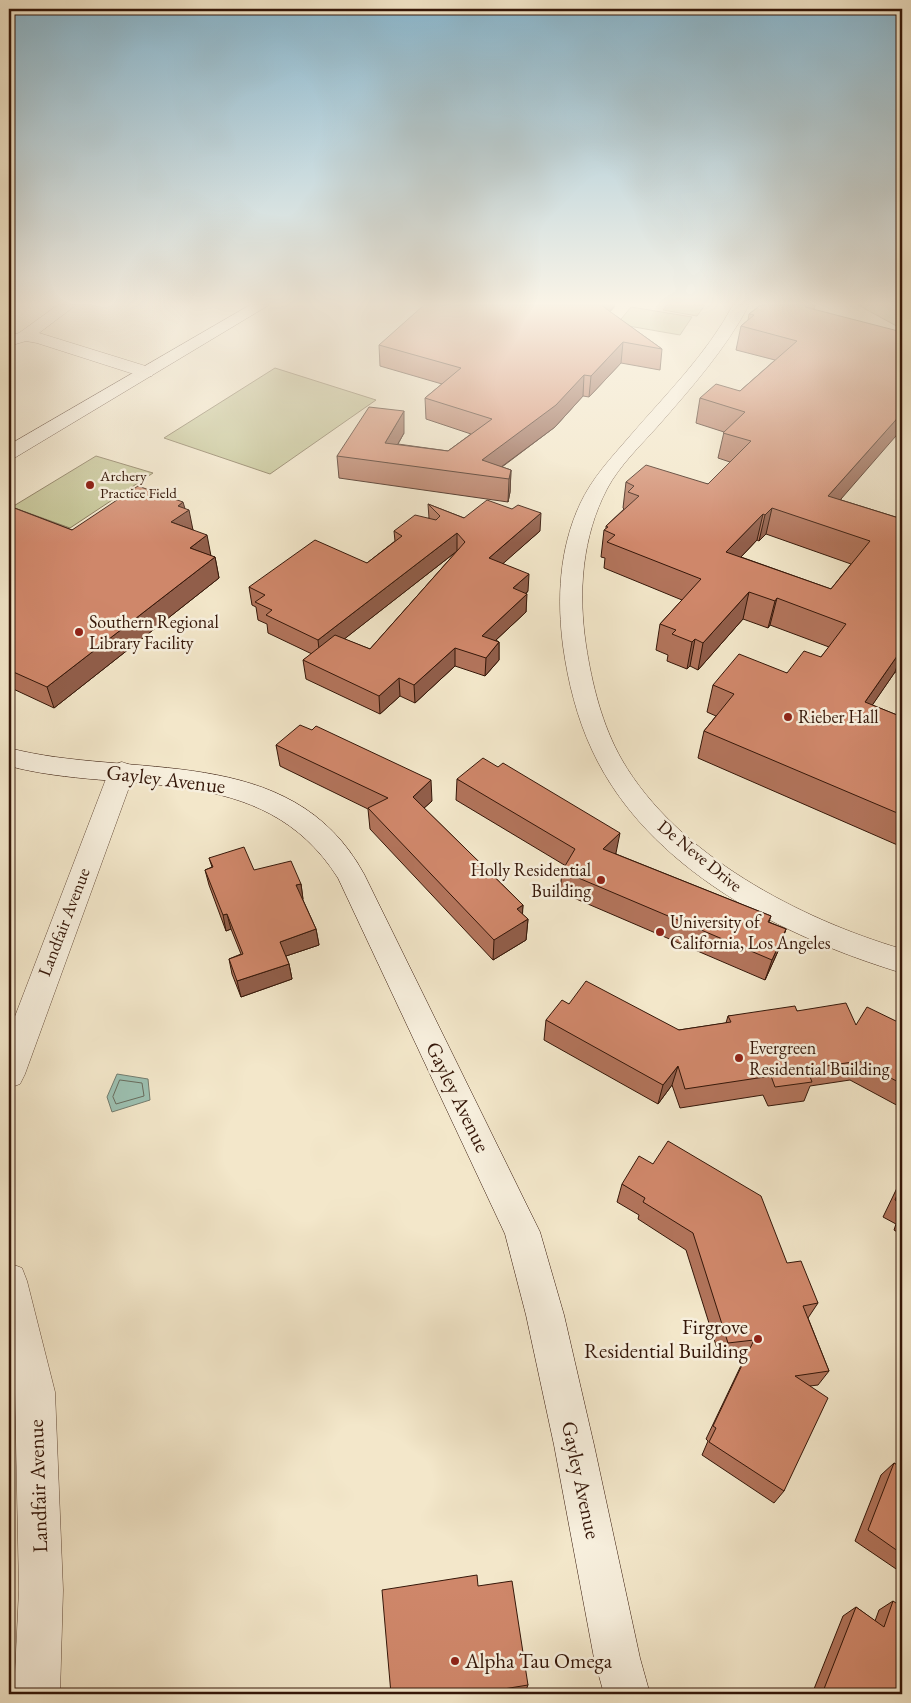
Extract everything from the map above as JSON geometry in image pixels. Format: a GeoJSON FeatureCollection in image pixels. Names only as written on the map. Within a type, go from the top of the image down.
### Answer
{"type":"FeatureCollection","features":[{"type":"Feature","properties":{"kind":"street"},"geometry":{"type":"LineString","coordinates":[[9,453],[125,384]]}},
{"type":"Feature","properties":{"kind":"street","name":"De Neve Drive"},"geometry":{"type":"LineString","coordinates":[[685,384],[618,461],[598,487],[585,516],[575,548],[570,605],[579,669],[595,726],[612,766],[649,814],[680,845],[738,888],[787,917],[847,943],[902,962]]}},
{"type":"Feature","properties":{"kind":"street","name":"Gayley Avenue"},"geometry":{"type":"LineString","coordinates":[[9,757],[29,763],[65,769],[122,772],[203,780],[242,789],[275,805],[307,825],[331,847],[350,874],[522,1232],[545,1315],[574,1445],[617,1658],[627,1694]]}},
{"type":"Feature","properties":{"kind":"street","name":"Landfair Avenue"},"geometry":{"type":"LineString","coordinates":[[9,1074],[122,772]]}},
{"type":"Feature","properties":{"kind":"street","name":"Landfair Avenue"},"geometry":{"type":"LineString","coordinates":[[9,1281],[35,1392],[41,1590],[37,1694]]}},
{"type":"Feature","properties":{"kind":"green space"},"geometry":{"type":"Polygon","coordinates":[[[249,384],[327,384],[376,400],[270,474],[164,438],[249,384]]]}},
{"type":"Feature","properties":{"kind":"green space","name":"Archery Practice Field"},"geometry":{"type":"Polygon","coordinates":[[[96,456],[153,473],[70,528],[12,507],[96,456]]]}},
{"type":"Feature","properties":{"kind":"water"},"geometry":{"type":"Polygon","coordinates":[[[117,1074],[148,1079],[150,1100],[112,1112],[107,1097],[117,1074]]]}},
{"type":"Feature","properties":{"kind":"building"},"geometry":{"type":"Polygon","coordinates":[[[441,384],[575,384],[556,405],[482,460],[511,470],[509,479],[337,456],[369,407],[404,411],[385,443],[448,451],[492,419],[425,398],[441,384]]]}},
{"type":"Feature","properties":{"kind":"building"},"geometry":{"type":"Polygon","coordinates":[[[715,384],[740,391],[747,384],[902,384],[902,413],[828,496],[902,519],[902,649],[865,702],[902,717],[902,815],[704,731],[734,694],[713,685],[739,654],[787,673],[804,651],[821,657],[846,624],[777,598],[775,601],[749,592],[703,643],[695,639],[692,642],[672,634],[676,630],[660,624],[701,579],[607,542],[615,535],[604,530],[608,527],[606,526],[639,496],[628,492],[634,486],[626,482],[646,465],[708,484],[751,441],[723,433],[745,412],[700,398],[715,384]],[[772,508],[765,515],[763,514],[726,552],[831,589],[870,541],[772,508]]]}},
{"type":"Feature","properties":{"kind":"building","name":"Southern Regional Library Facility"},"geometry":{"type":"Polygon","coordinates":[[[138,486],[183,502],[178,506],[189,510],[171,522],[207,535],[190,548],[215,557],[47,687],[9,670],[9,506],[72,530],[138,486]]]}},
{"type":"Feature","properties":{"kind":"building"},"geometry":{"type":"Polygon","coordinates":[[[487,500],[512,509],[518,505],[541,513],[489,558],[529,574],[513,588],[527,594],[482,636],[499,642],[486,658],[455,648],[414,685],[399,678],[379,696],[303,660],[335,635],[370,649],[465,542],[457,533],[318,640],[266,615],[272,610],[255,602],[265,595],[249,587],[315,540],[367,563],[402,536],[394,531],[415,515],[436,520],[440,516],[428,504],[464,518],[487,500]]]}},
{"type":"Feature","properties":{"kind":"building"},"geometry":{"type":"Polygon","coordinates":[[[300,725],[312,730],[316,726],[431,780],[413,797],[523,905],[517,909],[528,919],[494,940],[368,808],[388,798],[276,745],[300,725]]]}},
{"type":"Feature","properties":{"kind":"building"},"geometry":{"type":"Polygon","coordinates":[[[483,758],[498,767],[503,763],[620,833],[603,849],[771,916],[768,922],[786,929],[772,960],[562,871],[575,849],[457,779],[483,758]]]}},
{"type":"Feature","properties":{"kind":"building"},"geometry":{"type":"Polygon","coordinates":[[[244,847],[254,870],[291,861],[301,884],[296,885],[316,929],[280,942],[289,964],[237,981],[229,959],[243,954],[227,914],[223,915],[205,870],[213,867],[209,858],[244,847]]]}},
{"type":"Feature","properties":{"kind":"building","name":"Evergreen Residential Building"},"geometry":{"type":"Polygon","coordinates":[[[586,981],[679,1030],[731,1022],[728,1016],[795,1006],[797,1011],[846,1003],[856,1025],[867,1007],[902,1024],[902,1084],[859,1061],[807,1069],[812,1082],[775,1087],[771,1076],[685,1089],[678,1066],[663,1085],[546,1020],[562,1000],[569,1004],[586,981]]]}},
{"type":"Feature","properties":{"kind":"building","name":"Firgrove Residential Building"},"geometry":{"type":"Polygon","coordinates":[[[668,1141],[761,1196],[787,1263],[801,1261],[818,1303],[803,1306],[829,1371],[795,1376],[828,1398],[784,1491],[709,1442],[716,1428],[713,1426],[754,1340],[728,1343],[693,1233],[643,1202],[645,1198],[622,1184],[639,1156],[653,1164],[668,1141]]]}},
{"type":"Feature","properties":{"kind":"building"},"geometry":{"type":"Polygon","coordinates":[[[902,1183],[902,1204],[895,1200],[902,1183]]]}},
{"type":"Feature","properties":{"kind":"building"},"geometry":{"type":"Polygon","coordinates":[[[894,1463],[902,1468],[902,1554],[868,1530],[894,1463]]]}},
{"type":"Feature","properties":{"kind":"building","name":"Alpha Tau Omega"},"geometry":{"type":"Polygon","coordinates":[[[477,1575],[478,1586],[512,1581],[528,1685],[473,1694],[391,1694],[382,1590],[477,1575]]]}},
{"type":"Feature","properties":{"kind":"building"},"geometry":{"type":"Polygon","coordinates":[[[893,1601],[902,1607],[902,1694],[822,1694],[856,1607],[884,1627],[893,1601]]]}},
{"type":"Feature","properties":{"kind":"place","name":"Archery Practice Field"},"geometry":{"type":"Point","coordinates":[90,485]}},
{"type":"Feature","properties":{"kind":"place","name":"Southern Regional Library Facility"},"geometry":{"type":"Point","coordinates":[79,632]}},
{"type":"Feature","properties":{"kind":"place","name":"Rieber Hall"},"geometry":{"type":"Point","coordinates":[788,717]}},
{"type":"Feature","properties":{"kind":"place","name":"Holly Residential Building"},"geometry":{"type":"Point","coordinates":[601,880]}},
{"type":"Feature","properties":{"kind":"place","name":"University of California, Los Angeles"},"geometry":{"type":"Point","coordinates":[660,932]}},
{"type":"Feature","properties":{"kind":"place","name":"Evergreen Residential Building"},"geometry":{"type":"Point","coordinates":[739,1058]}},
{"type":"Feature","properties":{"kind":"place","name":"Firgrove Residential Building"},"geometry":{"type":"Point","coordinates":[758,1339]}},
{"type":"Feature","properties":{"kind":"place","name":"Alpha Tau Omega"},"geometry":{"type":"Point","coordinates":[455,1661]}}]}
